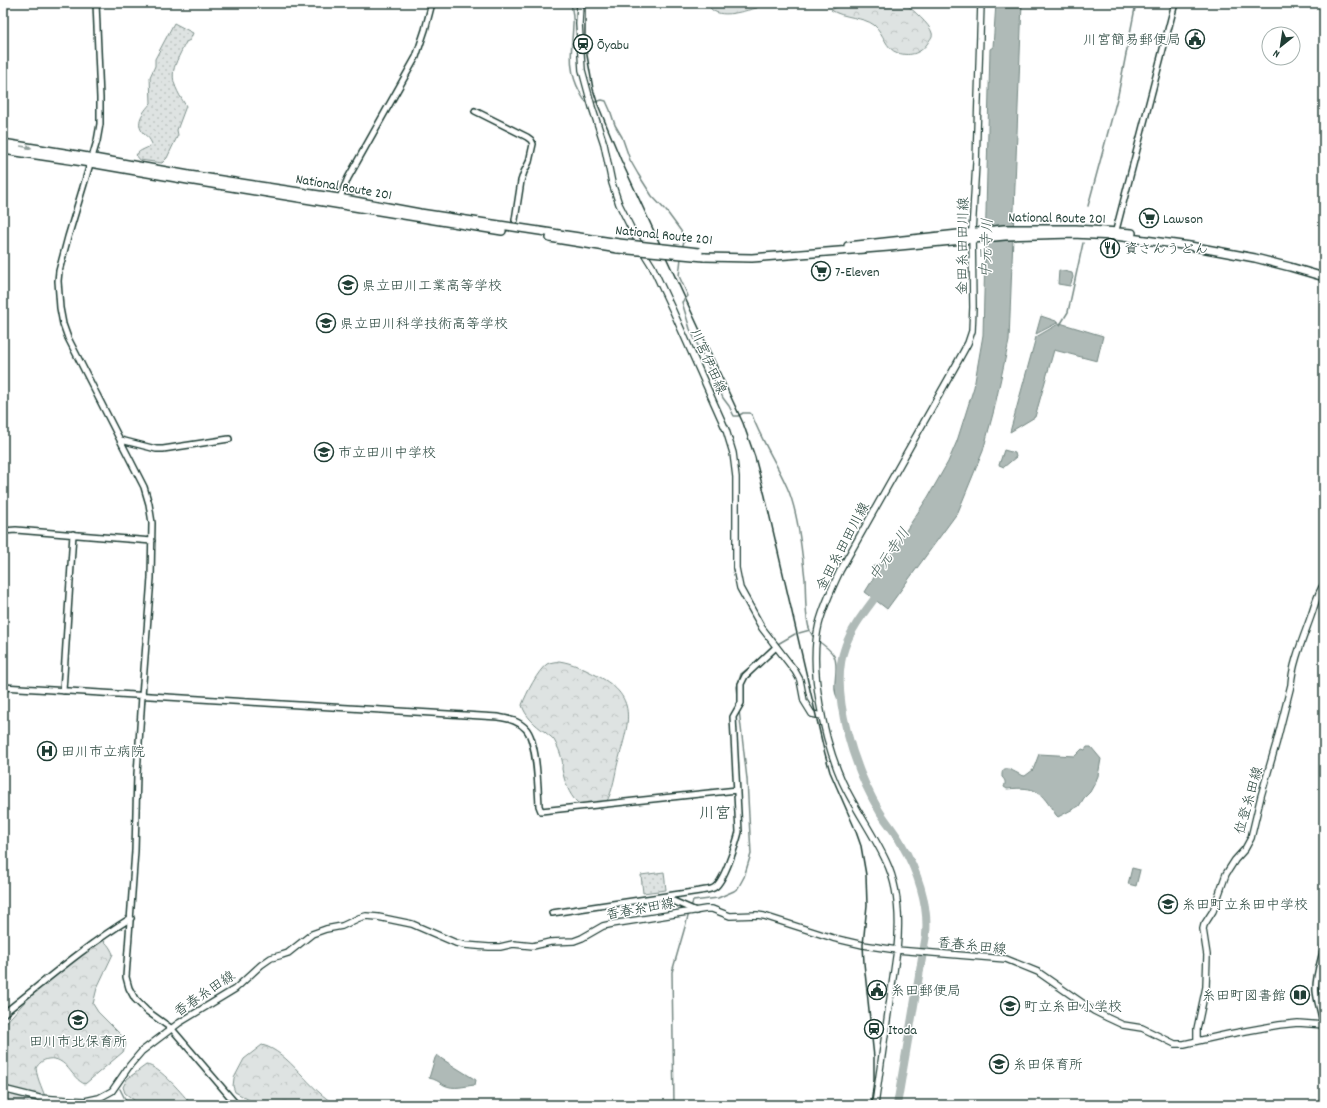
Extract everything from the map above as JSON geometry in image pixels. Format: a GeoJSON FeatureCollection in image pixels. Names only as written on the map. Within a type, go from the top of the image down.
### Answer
{"type":"FeatureCollection","features":[{"type":"Feature","properties":{"kind":"highway","name":"National Route 201"},"geometry":{"type":"LineString","coordinates":[[3,143],[49,154]]}},
{"type":"Feature","properties":{"kind":"highway","name":"National Route 201"},"geometry":{"type":"LineString","coordinates":[[3,150],[49,154],[189,175],[338,201],[619,246],[705,255],[744,254],[1020,232],[1115,234],[1193,242],[1257,254],[1324,272]]}},
{"type":"Feature","properties":{"kind":"highway","name":"National Route 201"},"geometry":{"type":"LineString","coordinates":[[1115,234],[1255,258],[1324,277]]}},
{"type":"Feature","properties":{"kind":"main road","name":"川宮伊田線"},"geometry":{"type":"LineString","coordinates":[[580,3],[579,24],[582,70],[604,144],[612,183],[619,204],[642,250],[652,266],[727,431],[733,453],[736,477],[735,540],[740,588],[762,628],[795,671],[800,680],[804,701],[812,714],[822,716]]}},
{"type":"Feature","properties":{"kind":"main road","name":"金田糸田田川線"},"geometry":{"type":"LineString","coordinates":[[875,1105],[900,950],[898,907],[894,884],[886,861],[842,781],[829,746],[822,716],[815,664],[816,646],[819,625],[825,605],[840,571],[968,343],[972,331],[972,235],[976,163],[981,3]]}},
{"type":"Feature","properties":{"kind":"main road","name":"位登糸田線"},"geometry":{"type":"LineString","coordinates":[[1197,1041],[1197,1029],[1206,986],[1204,925],[1213,911],[1226,874],[1235,860],[1245,849],[1251,838],[1260,796],[1276,744],[1300,649],[1319,591],[1324,584]]}},
{"type":"Feature","properties":{"kind":"main road","name":"香春糸田線"},"geometry":{"type":"LineString","coordinates":[[3,1089],[40,1098],[85,1100],[99,1098],[112,1091],[130,1065],[142,1052],[196,1012],[235,989],[270,958],[288,952],[312,934],[326,929],[342,926],[366,916],[412,924],[465,946],[500,947],[513,944],[527,946],[550,942],[574,941],[603,926],[696,910],[712,909],[730,916],[764,916],[833,938],[863,945],[900,950],[1006,959],[1038,972],[1094,1011],[1123,1025],[1142,1028],[1175,1044],[1184,1044],[1229,1034],[1298,1023],[1324,1025]]}},
{"type":"Feature","properties":{"kind":"street"},"geometry":{"type":"LineString","coordinates":[[96,3],[100,124],[63,254],[58,281],[63,324],[72,347],[144,487],[152,523],[151,578],[142,696],[126,977],[129,988],[135,999],[147,1011],[172,1029],[237,1105]]}},
{"type":"Feature","properties":{"kind":"street"},"geometry":{"type":"LineString","coordinates":[[338,201],[348,178],[416,57],[432,3]]}},
{"type":"Feature","properties":{"kind":"street"},"geometry":{"type":"LineString","coordinates":[[1115,234],[1175,3]]}},
{"type":"Feature","properties":{"kind":"street"},"geometry":{"type":"LineString","coordinates":[[475,111],[527,137],[533,144],[529,162],[521,181],[515,220]]}},
{"type":"Feature","properties":{"kind":"street"},"geometry":{"type":"LineString","coordinates":[[121,440],[156,449],[164,449],[229,439]]}},
{"type":"Feature","properties":{"kind":"street"},"geometry":{"type":"LineString","coordinates":[[3,531],[16,530],[152,541]]}},
{"type":"Feature","properties":{"kind":"street"},"geometry":{"type":"LineString","coordinates":[[63,691],[73,534]]}},
{"type":"Feature","properties":{"kind":"street"},"geometry":{"type":"LineString","coordinates":[[552,913],[715,888],[721,880],[739,832],[733,717],[742,703],[741,684],[745,676],[776,646]]}},
{"type":"Feature","properties":{"kind":"street"},"geometry":{"type":"LineString","coordinates":[[3,688],[510,719],[520,723],[531,737],[534,749],[539,806],[541,811],[737,790]]}},
{"type":"Feature","properties":{"kind":"street"},"geometry":{"type":"LineString","coordinates":[[663,896],[696,910]]}},
{"type":"Feature","properties":{"kind":"street"},"geometry":{"type":"LineString","coordinates":[[3,1014],[76,956],[130,918]]}},
{"type":"Feature","properties":{"kind":"street"},"geometry":{"type":"LineString","coordinates":[[1324,948],[1318,973],[1316,991],[1324,1025]]}},
{"type":"Feature","properties":{"kind":"green space"},"geometry":{"type":"Polygon","coordinates":[[[707,3],[760,3],[757,8],[737,13],[722,14],[711,9],[707,3]]]}},
{"type":"Feature","properties":{"kind":"green space"},"geometry":{"type":"Polygon","coordinates":[[[845,3],[905,3],[931,29],[932,36],[926,45],[916,53],[898,53],[890,48],[877,28],[870,22],[841,15],[831,10],[845,3]]]}},
{"type":"Feature","properties":{"kind":"green space"},"geometry":{"type":"Polygon","coordinates":[[[174,23],[193,33],[190,40],[186,42],[177,60],[173,74],[176,88],[186,106],[177,130],[178,135],[167,158],[162,163],[140,160],[136,155],[152,144],[149,138],[141,130],[140,126],[141,118],[151,103],[150,77],[155,66],[155,59],[174,23]]]}},
{"type":"Feature","properties":{"kind":"green space"},"geometry":{"type":"Polygon","coordinates":[[[559,661],[583,668],[611,684],[620,693],[625,703],[628,714],[627,726],[614,781],[606,803],[600,808],[593,809],[586,807],[574,799],[566,782],[559,750],[555,742],[531,720],[523,709],[522,705],[526,695],[540,671],[548,663],[559,661]]]}},
{"type":"Feature","properties":{"kind":"green space"},"geometry":{"type":"Polygon","coordinates":[[[664,872],[666,890],[643,893],[641,875],[664,872]]]}},
{"type":"Feature","properties":{"kind":"green space"},"geometry":{"type":"Polygon","coordinates":[[[99,938],[108,944],[113,954],[97,988],[93,1004],[98,1012],[123,1037],[126,1044],[123,1052],[85,1084],[76,1078],[60,1061],[54,1059],[44,1060],[36,1068],[47,1103],[45,1105],[17,1105],[3,1099],[3,1026],[55,968],[90,941],[99,938]]]}},
{"type":"Feature","properties":{"kind":"green space"},"geometry":{"type":"Polygon","coordinates":[[[262,1045],[281,1055],[318,1091],[337,1105],[258,1105],[235,1092],[233,1086],[234,1078],[244,1059],[262,1045]]]}},
{"type":"Feature","properties":{"kind":"green space"},"geometry":{"type":"Polygon","coordinates":[[[146,1065],[158,1070],[164,1075],[192,1105],[140,1105],[125,1093],[123,1087],[127,1079],[146,1065]]]}},
{"type":"Feature","properties":{"kind":"water"},"geometry":{"type":"Polygon","coordinates":[[[996,3],[1022,3],[1009,341],[994,410],[983,451],[958,512],[887,609],[865,592],[878,571],[872,567],[886,561],[928,497],[948,462],[957,441],[974,387],[983,335],[990,49],[993,47],[996,3]]]}},
{"type":"Feature","properties":{"kind":"water"},"geometry":{"type":"Polygon","coordinates":[[[1059,270],[1072,273],[1073,277],[1070,286],[1058,284],[1059,270]]]}},
{"type":"Feature","properties":{"kind":"water"},"geometry":{"type":"Polygon","coordinates":[[[1041,316],[1059,322],[1036,334],[1041,316]]]}},
{"type":"Feature","properties":{"kind":"water"},"geometry":{"type":"Polygon","coordinates":[[[1060,323],[1103,336],[1097,361],[1054,350],[1035,417],[1010,432],[1036,337],[1060,323]]]}},
{"type":"Feature","properties":{"kind":"water"},"geometry":{"type":"Polygon","coordinates":[[[1004,450],[1015,453],[1016,457],[1004,467],[999,465],[1004,450]]]}},
{"type":"Feature","properties":{"kind":"water"},"geometry":{"type":"Polygon","coordinates":[[[1087,747],[1091,747],[1101,759],[1098,776],[1090,792],[1079,806],[1058,817],[1046,800],[1037,792],[1025,788],[1007,789],[1004,787],[1005,781],[1002,777],[1002,772],[1004,769],[1025,776],[1033,770],[1039,754],[1075,756],[1082,749],[1085,750],[1087,747]]]}},
{"type":"Feature","properties":{"kind":"water"},"geometry":{"type":"Polygon","coordinates":[[[1132,868],[1140,870],[1136,886],[1128,884],[1132,868]]]}},
{"type":"Feature","properties":{"kind":"water"},"geometry":{"type":"Polygon","coordinates":[[[437,1055],[476,1080],[475,1085],[452,1087],[429,1078],[437,1055]]]}},
{"type":"Feature","properties":{"kind":"waterway"},"geometry":{"type":"LineString","coordinates":[[571,3],[573,19],[571,51],[573,75],[583,99],[589,104]]}},
{"type":"Feature","properties":{"kind":"waterway"},"geometry":{"type":"LineString","coordinates":[[1088,206],[1118,95],[1136,3]]}},
{"type":"Feature","properties":{"kind":"waterway"},"geometry":{"type":"LineString","coordinates":[[592,103],[602,100],[606,101],[615,125],[622,137],[630,160],[638,174],[652,196],[667,212],[685,238],[682,248]]}},
{"type":"Feature","properties":{"kind":"waterway"},"geometry":{"type":"LineString","coordinates":[[1060,325],[1068,312],[1083,243]]}},
{"type":"Feature","properties":{"kind":"waterway"},"geometry":{"type":"LineString","coordinates":[[681,258],[679,276],[688,296],[682,302],[690,329],[723,398],[734,416],[738,416],[743,413],[750,413],[752,415],[791,497],[801,544],[805,579],[807,620],[811,634],[815,638]]}},
{"type":"Feature","properties":{"kind":"waterway","name":"中元寺川"},"geometry":{"type":"LineString","coordinates":[[880,591],[848,639],[841,666],[840,687],[842,709],[847,732],[862,776],[880,812],[907,853],[921,888],[926,911],[926,935],[897,1105]]}},
{"type":"Feature","properties":{"kind":"waterway"},"geometry":{"type":"LineString","coordinates":[[799,633],[810,630]]}},
{"type":"Feature","properties":{"kind":"waterway"},"geometry":{"type":"LineString","coordinates":[[776,645],[795,634]]}},
{"type":"Feature","properties":{"kind":"waterway"},"geometry":{"type":"LineString","coordinates":[[818,641],[829,649],[834,656],[836,662],[835,692],[841,702]]}},
{"type":"Feature","properties":{"kind":"waterway"},"geometry":{"type":"LineString","coordinates":[[739,704],[737,687],[741,674],[761,658]]}},
{"type":"Feature","properties":{"kind":"waterway"},"geometry":{"type":"LineString","coordinates":[[691,907],[693,901],[718,898],[738,888],[744,877],[751,854],[747,779],[739,710]]}},
{"type":"Feature","properties":{"kind":"waterway"},"geometry":{"type":"LineString","coordinates":[[674,1105],[672,972],[689,913]]}},
{"type":"Feature","properties":{"kind":"waterway"},"geometry":{"type":"LineString","coordinates":[[120,1089],[128,1105]]}},
{"type":"Feature","properties":{"kind":"railway"},"geometry":{"type":"LineString","coordinates":[[585,3],[585,44],[593,89],[598,105],[621,160],[743,423],[755,457],[824,750],[830,772],[861,846],[866,875],[867,905],[863,945],[864,963],[874,1057],[874,1080],[871,1105]]}},
{"type":"Feature","properties":{"kind":"place","name":"川宮簡易郵便局"},"geometry":{"type":"Point","coordinates":[1195,39]}},
{"type":"Feature","properties":{"kind":"place","name":"Ōyabu"},"geometry":{"type":"Point","coordinates":[583,44]}},
{"type":"Feature","properties":{"kind":"place","name":"Lawson"},"geometry":{"type":"Point","coordinates":[1149,218]}},
{"type":"Feature","properties":{"kind":"place","name":"資さんうどん"},"geometry":{"type":"Point","coordinates":[1110,248]}},
{"type":"Feature","properties":{"kind":"place","name":"7-Eleven"},"geometry":{"type":"Point","coordinates":[821,271]}},
{"type":"Feature","properties":{"kind":"place","name":"県立田川工業高等学校"},"geometry":{"type":"Point","coordinates":[348,285]}},
{"type":"Feature","properties":{"kind":"place","name":"県立田川科学技術高等学校"},"geometry":{"type":"Point","coordinates":[326,323]}},
{"type":"Feature","properties":{"kind":"place","name":"市立田川中学校"},"geometry":{"type":"Point","coordinates":[324,452]}},
{"type":"Feature","properties":{"kind":"place","name":"田川市立病院"},"geometry":{"type":"Point","coordinates":[47,751]}},
{"type":"Feature","properties":{"kind":"place","name":"糸田町立糸田中学校"},"geometry":{"type":"Point","coordinates":[1168,904]}},
{"type":"Feature","properties":{"kind":"place","name":"糸田郵便局"},"geometry":{"type":"Point","coordinates":[877,990]}},
{"type":"Feature","properties":{"kind":"place","name":"糸田町図書館"},"geometry":{"type":"Point","coordinates":[1300,995]}},
{"type":"Feature","properties":{"kind":"place","name":"町立糸田小学校"},"geometry":{"type":"Point","coordinates":[1010,1006]}},
{"type":"Feature","properties":{"kind":"place","name":"田川市北保育所"},"geometry":{"type":"Point","coordinates":[78,1020]}},
{"type":"Feature","properties":{"kind":"place","name":"Itoda"},"geometry":{"type":"Point","coordinates":[874,1029]}},
{"type":"Feature","properties":{"kind":"place","name":"糸田保育所"},"geometry":{"type":"Point","coordinates":[999,1064]}},
{"type":"Feature","properties":{"kind":"district","name":"川宮"},"geometry":{"type":"Point","coordinates":[715,812]}}]}
